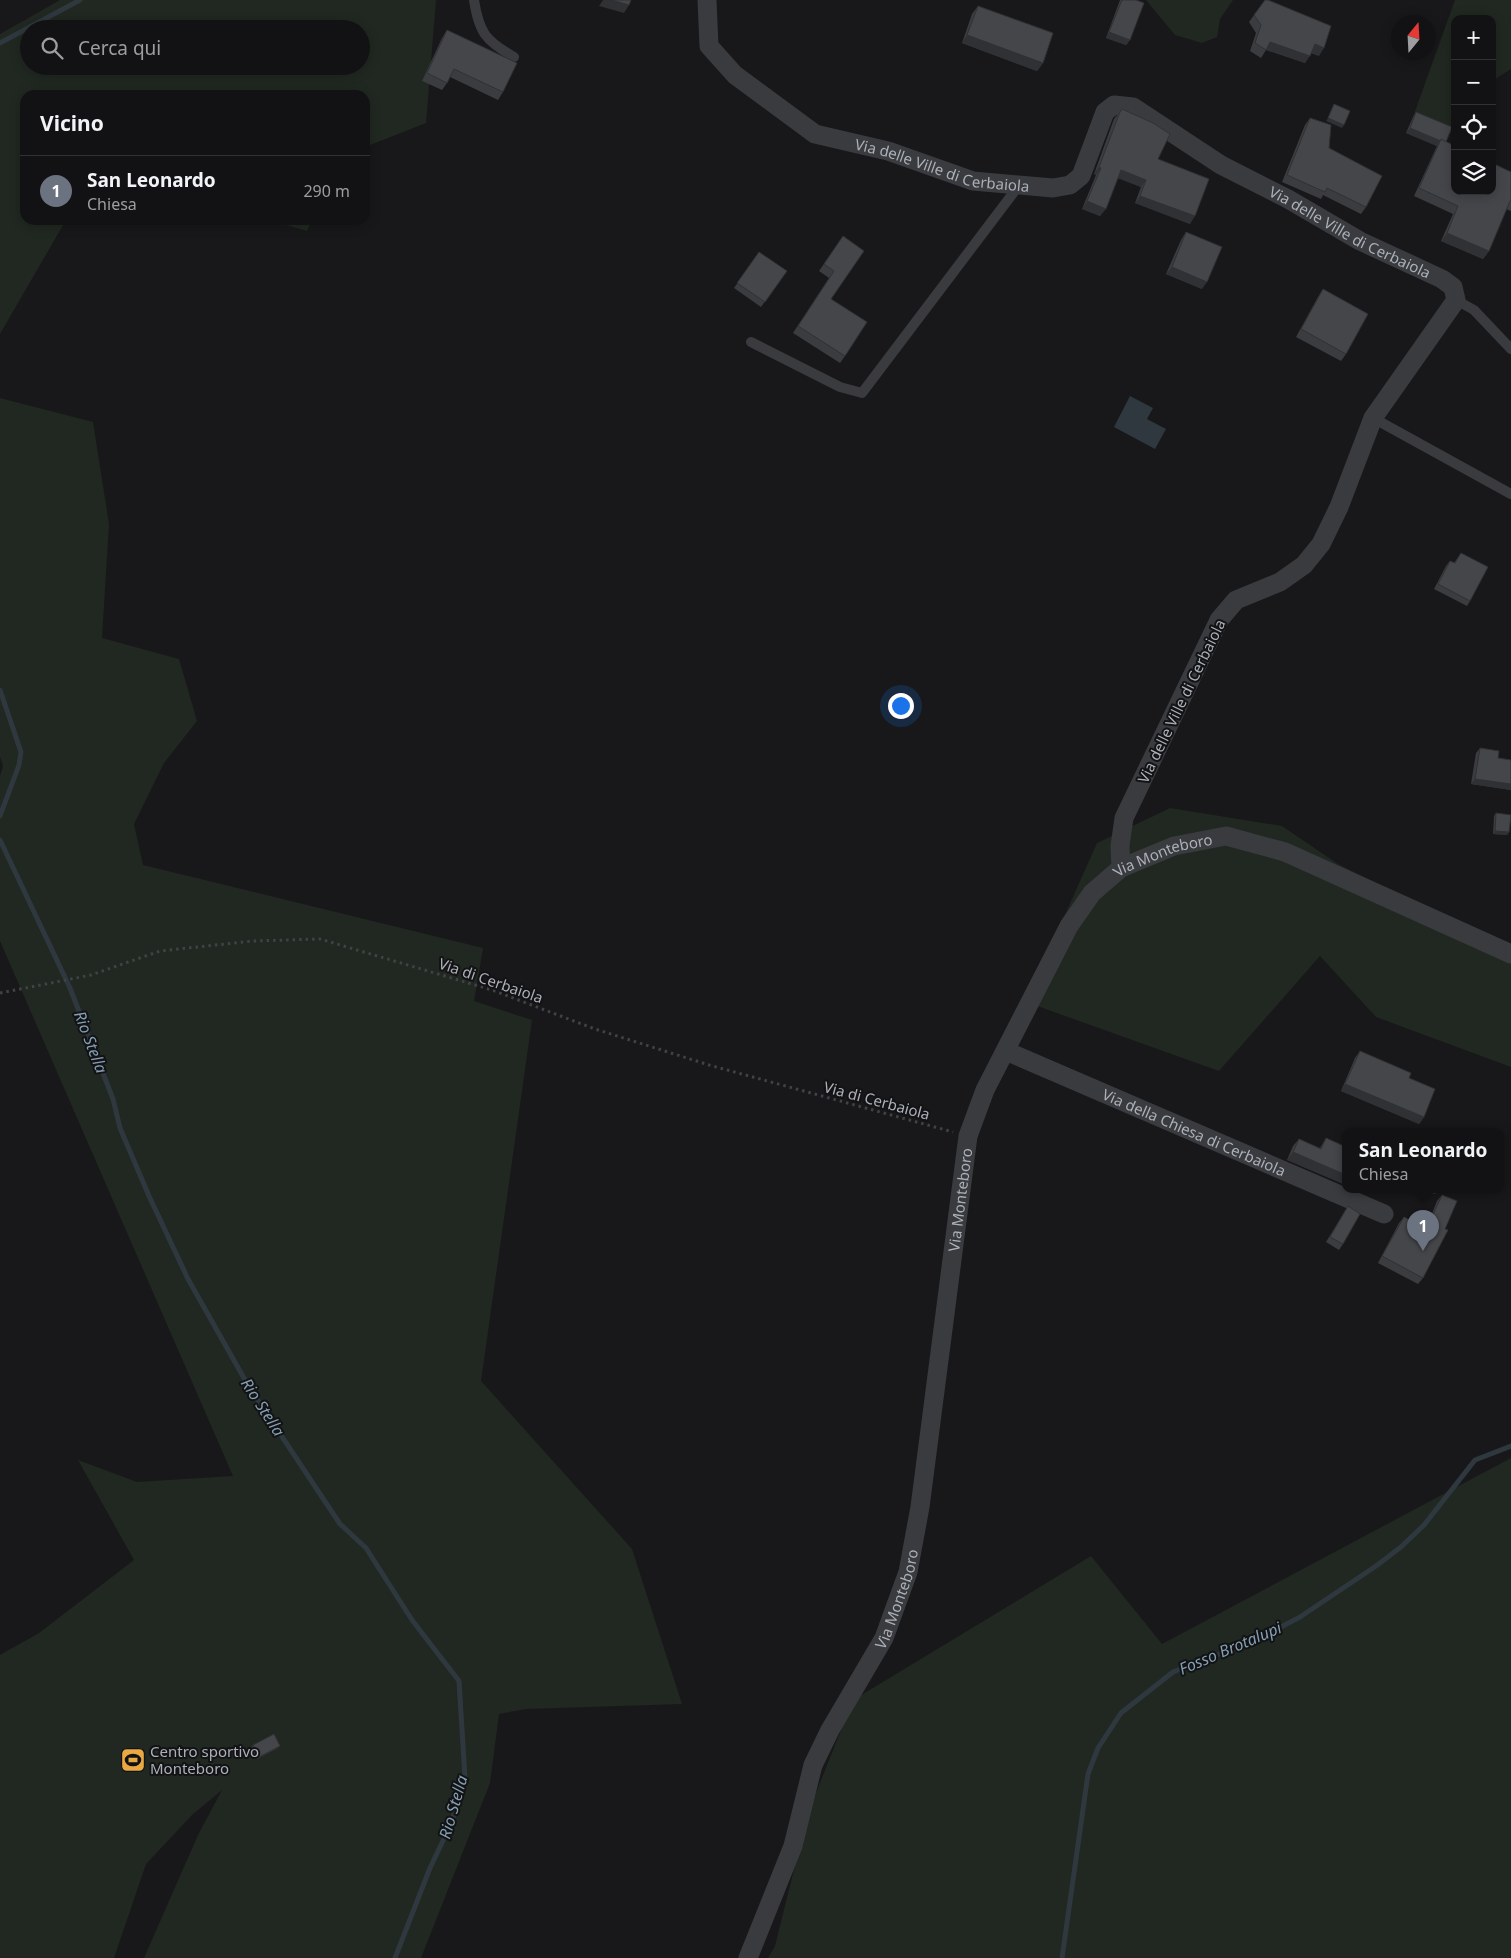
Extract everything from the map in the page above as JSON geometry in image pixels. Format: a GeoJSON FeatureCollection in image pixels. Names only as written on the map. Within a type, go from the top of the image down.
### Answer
{"type":"FeatureCollection","features":[{"type":"Feature","properties":{"kind":"street","name":"Via delle Ville di Cerbaiola"},"geometry":{"type":"LineString","coordinates":[[707,0],[709,46],[735,75],[815,134],[888,151],[973,181],[1053,188],[1070,185],[1081,176],[1105,112],[1114,105],[1133,107],[1221,165],[1288,199],[1360,241],[1442,279],[1453,287],[1456,300],[1372,418],[1339,507],[1321,544],[1304,565],[1280,582],[1236,600],[1220,620],[1124,818],[1120,846],[1121,868]]}},
{"type":"Feature","properties":{"kind":"street","name":"Via Monteboro"},"geometry":{"type":"LineString","coordinates":[[748,1958],[793,1846],[814,1765],[830,1730],[884,1638],[908,1572],[920,1507],[968,1136],[985,1090],[1069,926],[1092,893],[1121,868],[1174,846],[1226,836],[1285,852],[1511,954]]}},
{"type":"Feature","properties":{"kind":"street","name":"Via della Chiesa di Cerbaiola"},"geometry":{"type":"LineString","coordinates":[[1006,1051],[1384,1214]]}},
{"type":"Feature","properties":{"kind":"lane"},"geometry":{"type":"LineString","coordinates":[[474,0],[478,23],[493,45],[514,57]]}},
{"type":"Feature","properties":{"kind":"lane"},"geometry":{"type":"LineString","coordinates":[[751,342],[840,387],[862,392],[1020,184]]}},
{"type":"Feature","properties":{"kind":"lane"},"geometry":{"type":"LineString","coordinates":[[1456,300],[1474,310],[1511,349]]}},
{"type":"Feature","properties":{"kind":"lane"},"geometry":{"type":"LineString","coordinates":[[1372,418],[1511,494]]}},
{"type":"Feature","properties":{"kind":"path","name":"Via di Cerbaiola"},"geometry":{"type":"LineString","coordinates":[[0,993],[90,975],[160,951],[253,941],[320,939],[492,990],[596,1029],[709,1066],[968,1136]]}},
{"type":"Feature","properties":{"kind":"shaded area"},"geometry":{"type":"Polygon","coordinates":[[[60,0],[436,0],[426,123],[370,145],[370,90],[20,90],[20,225],[63,225],[0,334],[0,34],[20,23],[20,75],[370,75],[370,20],[25,20],[60,0]]]}},
{"type":"Feature","properties":{"kind":"shaded area"},"geometry":{"type":"Polygon","coordinates":[[[1146,0],[1233,0],[1220,19],[1217,37],[1202,43],[1175,35],[1146,0]]]}},
{"type":"Feature","properties":{"kind":"shaded area"},"geometry":{"type":"Polygon","coordinates":[[[1455,0],[1511,0],[1511,69],[1496,78],[1496,15],[1451,15],[1451,128],[1448,132],[1413,117],[1433,60],[1436,60],[1436,53],[1455,0]]]}},
{"type":"Feature","properties":{"kind":"shaded area"},"geometry":{"type":"Polygon","coordinates":[[[286,225],[310,225],[307,231],[286,225]]]}},
{"type":"Feature","properties":{"kind":"shaded area"},"geometry":{"type":"Polygon","coordinates":[[[1130,396],[1153,408],[1147,419],[1166,429],[1155,449],[1114,427],[1130,396]]]}},
{"type":"Feature","properties":{"kind":"shaded area"},"geometry":{"type":"Polygon","coordinates":[[[0,398],[93,422],[109,524],[102,638],[179,659],[197,721],[164,763],[134,824],[143,865],[483,948],[474,1001],[532,1020],[481,1381],[632,1549],[682,1704],[526,1709],[499,1714],[490,1783],[421,1958],[144,1958],[198,1835],[222,1790],[192,1815],[146,1864],[114,1958],[0,1958],[0,1655],[39,1633],[134,1560],[78,1460],[137,1482],[233,1476],[0,941],[0,776],[3,766],[0,757],[0,398]]]}},
{"type":"Feature","properties":{"kind":"shaded area"},"geometry":{"type":"Polygon","coordinates":[[[1170,808],[1282,826],[1338,864],[1511,952],[1511,1067],[1376,1017],[1320,956],[1219,1071],[1026,1002],[1097,843],[1170,808]]]}},
{"type":"Feature","properties":{"kind":"shaded area"},"geometry":{"type":"Polygon","coordinates":[[[1511,1458],[1511,1958],[768,1958],[775,1946],[808,1813],[853,1700],[1091,1556],[1162,1644],[1511,1458]]]}},
{"type":"Feature","properties":{"kind":"building"},"geometry":{"type":"Polygon","coordinates":[[[611,0],[631,0],[629,5],[611,0]]]}},
{"type":"Feature","properties":{"kind":"building"},"geometry":{"type":"Polygon","coordinates":[[[1122,0],[1136,0],[1144,3],[1130,40],[1109,32],[1122,0]]]}},
{"type":"Feature","properties":{"kind":"building"},"geometry":{"type":"Polygon","coordinates":[[[1265,0],[1331,26],[1324,48],[1315,44],[1310,56],[1270,42],[1266,50],[1255,43],[1261,25],[1254,15],[1265,0]]]}},
{"type":"Feature","properties":{"kind":"building"},"geometry":{"type":"Polygon","coordinates":[[[978,6],[1053,33],[1043,63],[967,35],[978,6]]]}},
{"type":"Feature","properties":{"kind":"building"},"geometry":{"type":"Polygon","coordinates":[[[447,30],[517,63],[503,92],[454,69],[447,83],[427,73],[447,30]]]}},
{"type":"Feature","properties":{"kind":"building"},"geometry":{"type":"Polygon","coordinates":[[[1334,104],[1350,111],[1344,125],[1328,118],[1334,104]]]}},
{"type":"Feature","properties":{"kind":"building"},"geometry":{"type":"Polygon","coordinates":[[[1122,109],[1153,123],[1170,134],[1158,159],[1209,179],[1195,216],[1140,196],[1146,180],[1121,170],[1106,209],[1087,201],[1122,109]]]}},
{"type":"Feature","properties":{"kind":"building"},"geometry":{"type":"Polygon","coordinates":[[[1416,112],[1451,127],[1451,130],[1446,142],[1410,128],[1416,112]]]}},
{"type":"Feature","properties":{"kind":"building"},"geometry":{"type":"Polygon","coordinates":[[[1310,118],[1331,125],[1329,148],[1382,176],[1366,207],[1327,188],[1325,192],[1287,175],[1310,118]]]}},
{"type":"Feature","properties":{"kind":"building"},"geometry":{"type":"Polygon","coordinates":[[[1441,139],[1451,144],[1451,195],[1496,195],[1496,165],[1511,172],[1511,201],[1489,251],[1447,233],[1458,206],[1419,188],[1441,139]]]}},
{"type":"Feature","properties":{"kind":"building"},"geometry":{"type":"Polygon","coordinates":[[[1186,232],[1222,247],[1207,282],[1172,267],[1186,232]]]}},
{"type":"Feature","properties":{"kind":"building"},"geometry":{"type":"Polygon","coordinates":[[[843,236],[864,251],[831,299],[867,322],[845,356],[798,326],[834,271],[824,264],[843,236]]]}},
{"type":"Feature","properties":{"kind":"building"},"geometry":{"type":"Polygon","coordinates":[[[759,252],[787,271],[765,302],[737,283],[759,252]]]}},
{"type":"Feature","properties":{"kind":"building"},"geometry":{"type":"Polygon","coordinates":[[[1323,289],[1368,314],[1346,354],[1301,329],[1323,289]]]}},
{"type":"Feature","properties":{"kind":"building"},"geometry":{"type":"Polygon","coordinates":[[[1461,553],[1488,567],[1470,601],[1438,584],[1450,561],[1455,563],[1461,553]]]}},
{"type":"Feature","properties":{"kind":"building"},"geometry":{"type":"Polygon","coordinates":[[[1480,748],[1499,751],[1498,758],[1511,760],[1511,784],[1475,779],[1480,748]]]}},
{"type":"Feature","properties":{"kind":"building"},"geometry":{"type":"Polygon","coordinates":[[[1496,813],[1511,815],[1509,832],[1495,831],[1496,813]]]}},
{"type":"Feature","properties":{"kind":"building"},"geometry":{"type":"Polygon","coordinates":[[[1360,1051],[1411,1073],[1409,1078],[1435,1089],[1424,1117],[1345,1084],[1360,1051]]]}},
{"type":"Feature","properties":{"kind":"building"},"geometry":{"type":"Polygon","coordinates":[[[1326,1138],[1342,1145],[1342,1173],[1293,1152],[1299,1139],[1321,1149],[1326,1138]]]}},
{"type":"Feature","properties":{"kind":"building"},"geometry":{"type":"Polygon","coordinates":[[[1442,1195],[1457,1201],[1445,1229],[1448,1230],[1423,1278],[1382,1256],[1404,1217],[1417,1224],[1421,1216],[1430,1221],[1442,1195]]]}},
{"type":"Feature","properties":{"kind":"building"},"geometry":{"type":"Polygon","coordinates":[[[1348,1206],[1360,1214],[1343,1244],[1330,1237],[1348,1206]]]}},
{"type":"Feature","properties":{"kind":"building"},"geometry":{"type":"Polygon","coordinates":[[[274,1734],[280,1746],[259,1757],[253,1745],[274,1734]]]}},
{"type":"Feature","properties":{"kind":"waterway","name":"Rio Stella"},"geometry":{"type":"LineString","coordinates":[[43,20],[80,0]]}},
{"type":"Feature","properties":{"kind":"waterway","name":"Rio Stella"},"geometry":{"type":"LineString","coordinates":[[0,43],[20,32]]}},
{"type":"Feature","properties":{"kind":"waterway","name":"Rio Stella"},"geometry":{"type":"LineString","coordinates":[[0,690],[21,752],[19,765],[0,816]]}},
{"type":"Feature","properties":{"kind":"waterway","name":"Rio Stella"},"geometry":{"type":"LineString","coordinates":[[0,840],[70,988],[113,1099],[120,1128],[188,1279],[249,1387],[340,1524],[366,1548],[412,1620],[459,1681],[465,1778],[451,1824],[430,1868],[395,1958]]}},
{"type":"Feature","properties":{"kind":"waterway","name":"Fosso Brotalupi"},"geometry":{"type":"LineString","coordinates":[[1062,1958],[1088,1774],[1098,1748],[1121,1713],[1173,1672],[1260,1638],[1300,1617],[1376,1566],[1401,1547],[1424,1525],[1475,1460],[1511,1446]]}},
{"type":"Feature","properties":{"kind":"place","name":"San Leonardo"},"geometry":{"type":"Point","coordinates":[1423,1251]}},
{"type":"Feature","properties":{"kind":"place","name":"Centro sportivo Monteboro"},"geometry":{"type":"Point","coordinates":[133,1760]}}]}
